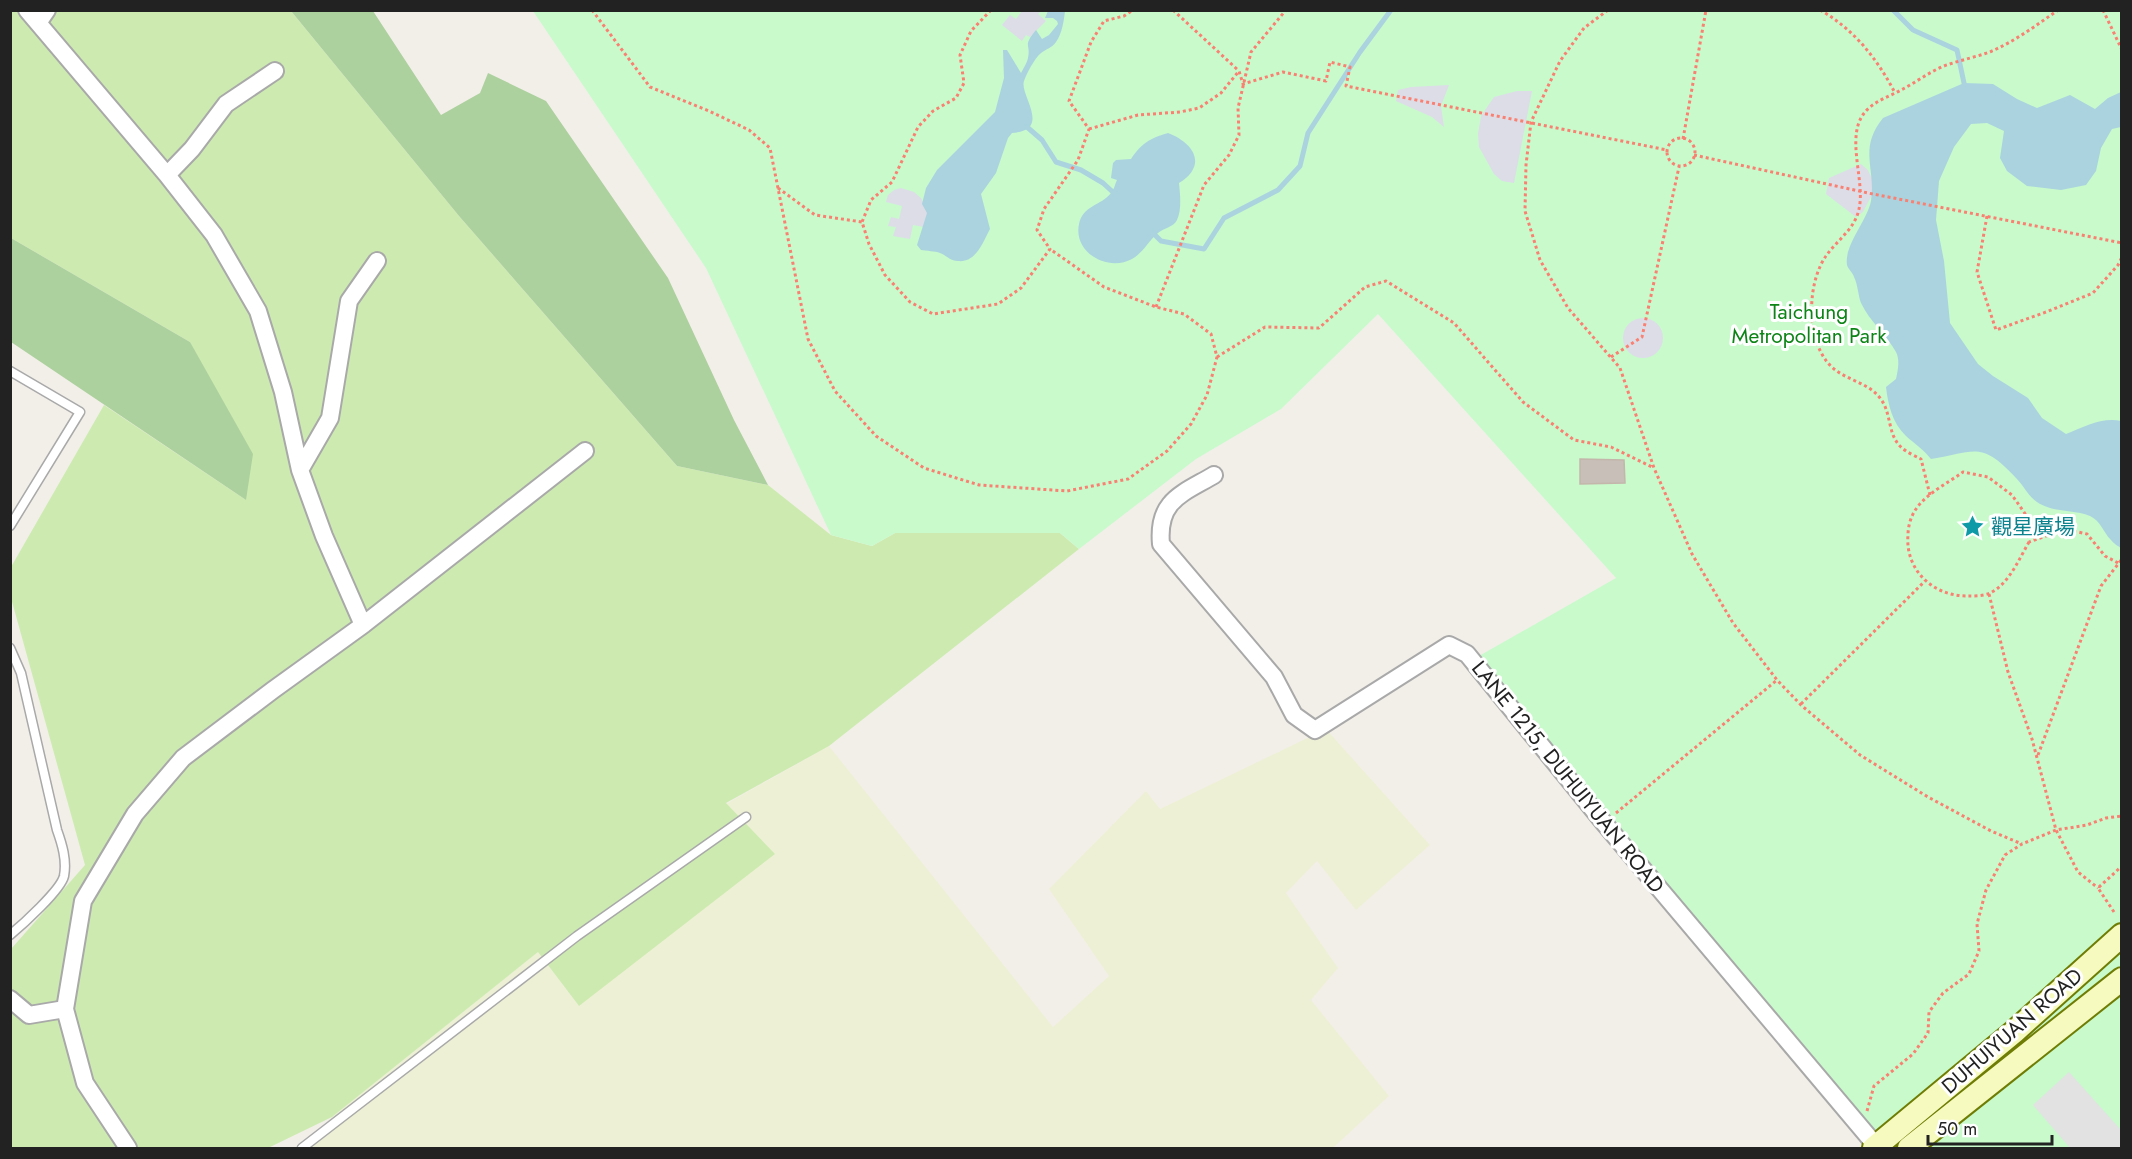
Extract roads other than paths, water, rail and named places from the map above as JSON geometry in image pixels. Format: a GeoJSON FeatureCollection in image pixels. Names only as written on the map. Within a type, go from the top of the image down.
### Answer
{"type":"FeatureCollection","features":[{"type":"Feature","properties":{"kind":"street"},"geometry":{"type":"LineString","coordinates":[[37,15],[214,235],[258,311],[283,392],[300,470],[324,536],[363,626]]}},
{"type":"Feature","properties":{"kind":"street"},"geometry":{"type":"LineString","coordinates":[[166,175],[192,148],[226,104],[275,71]]}},
{"type":"Feature","properties":{"kind":"street"},"geometry":{"type":"LineString","coordinates":[[300,470],[330,418],[349,301],[377,261]]}},
{"type":"Feature","properties":{"kind":"street"},"geometry":{"type":"LineString","coordinates":[[128,1149],[85,1083],[65,1008],[83,901],[135,814],[183,758],[363,626],[585,451]]}},
{"type":"Feature","properties":{"kind":"street","name":"LANE 1215, DUHUIYUAN ROAD"},"geometry":{"type":"LineString","coordinates":[[1214,475],[1171,501],[1160,528],[1161,544],[1274,677],[1294,715],[1315,730],[1449,645],[1467,654],[1872,1144]]}},
{"type":"Feature","properties":{"kind":"street","name":"DUHUIYUAN ROAD"},"geometry":{"type":"LineString","coordinates":[[1872,1144],[2014,1032],[2121,935]]}},
{"type":"Feature","properties":{"kind":"street","name":"DUHUIYUAN ROAD"},"geometry":{"type":"LineString","coordinates":[[1909,1149],[2121,979]]}},
{"type":"Feature","properties":{"kind":"street"},"geometry":{"type":"LineString","coordinates":[[10,999],[29,1016],[65,1008]]}},
{"type":"Feature","properties":{"kind":"street"},"geometry":{"type":"LineString","coordinates":[[2014,1032],[2031,1051]]}},
{"type":"Feature","properties":{"kind":"lane"},"geometry":{"type":"LineString","coordinates":[[10,371],[80,412],[10,526]]}},
{"type":"Feature","properties":{"kind":"lane"},"geometry":{"type":"LineString","coordinates":[[10,648],[21,673],[64,853],[64,878],[43,904],[10,935]]}},
{"type":"Feature","properties":{"kind":"lane"},"geometry":{"type":"LineString","coordinates":[[302,1149],[577,936],[746,817]]}},
{"type":"Feature","properties":{"kind":"water"},"geometry":{"type":"Polygon","coordinates":[[[1048,11],[1065,11],[1061,31],[1054,44],[1036,59],[1024,81],[1032,111],[1030,126],[1012,133],[1008,138],[996,173],[981,194],[990,229],[985,240],[970,259],[964,261],[955,261],[938,252],[921,250],[917,245],[927,213],[922,204],[926,188],[937,170],[995,112],[1004,78],[1003,50],[1007,50],[1021,73],[1027,60],[1028,42],[1032,35],[1036,30],[1042,39],[1049,35],[1058,24],[1053,18],[1045,18],[1048,11]]]}},
{"type":"Feature","properties":{"kind":"water"},"geometry":{"type":"Polygon","coordinates":[[[1964,83],[1993,84],[2037,108],[2070,95],[2095,109],[2108,98],[2121,92],[2121,127],[2112,129],[2101,148],[2096,171],[2086,185],[2061,190],[2027,186],[2007,171],[2000,158],[2004,131],[1987,123],[1971,124],[1954,147],[1939,181],[1936,220],[1944,261],[1950,323],[1978,364],[2028,398],[2042,418],[2066,434],[2107,420],[2121,421],[2121,548],[2108,537],[2094,518],[2077,512],[2050,508],[2037,502],[2004,466],[1985,453],[1968,452],[1931,459],[1901,431],[1892,413],[1886,387],[1896,379],[1897,355],[1865,310],[1855,280],[1847,265],[1852,241],[1871,201],[1871,139],[1883,118],[1964,83]]]}},
{"type":"Feature","properties":{"kind":"water"},"geometry":{"type":"Polygon","coordinates":[[[1168,133],[1191,148],[1195,162],[1188,176],[1179,183],[1180,206],[1177,220],[1158,233],[1132,259],[1113,263],[1094,257],[1081,244],[1079,224],[1088,209],[1107,197],[1113,190],[1117,180],[1111,178],[1113,163],[1116,160],[1131,159],[1146,142],[1168,133]]]}},
{"type":"Feature","properties":{"kind":"waterway"},"geometry":{"type":"LineString","coordinates":[[1152,232],[1161,241],[1204,249],[1224,218],[1278,190],[1300,166],[1308,133],[1360,52],[1391,10]]}},
{"type":"Feature","properties":{"kind":"waterway"},"geometry":{"type":"LineString","coordinates":[[1893,10],[1913,30],[1957,50],[1964,83]]}},
{"type":"Feature","properties":{"kind":"waterway"},"geometry":{"type":"LineString","coordinates":[[1027,127],[1042,140],[1056,162],[1081,170],[1103,183],[1116,195]]}},
{"type":"Feature","properties":{"kind":"place","name":"觀星廣場"},"geometry":{"type":"Point","coordinates":[1973,527]}},
{"type":"Feature","properties":{"kind":"park label","name":"Taichung Metropolitan Park"},"geometry":{"type":"Point","coordinates":[1809,324]}}]}
